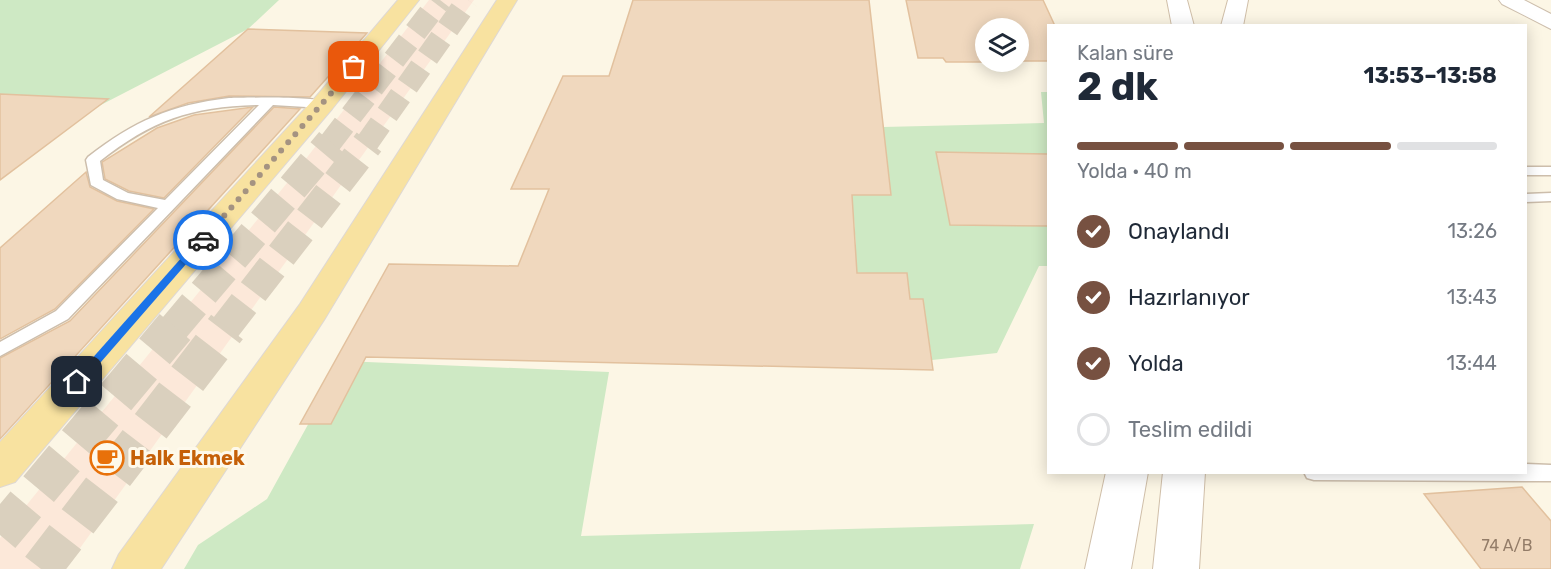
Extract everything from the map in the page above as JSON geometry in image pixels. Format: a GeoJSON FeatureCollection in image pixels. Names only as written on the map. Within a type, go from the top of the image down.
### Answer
{"type":"FeatureCollection","features":[{"type":"Feature","properties":{"kind":"main road"},"geometry":{"type":"LineString","coordinates":[[0,470],[323,104],[409,0]]}},
{"type":"Feature","properties":{"kind":"main road"},"geometry":{"type":"LineString","coordinates":[[135,569],[312,312],[507,0]]}},
{"type":"Feature","properties":{"kind":"main road"},"geometry":{"type":"LineString","coordinates":[[1177,0],[1183,24]]}},
{"type":"Feature","properties":{"kind":"main road"},"geometry":{"type":"LineString","coordinates":[[1232,24],[1238,0]]}},
{"type":"Feature","properties":{"kind":"main road"},"geometry":{"type":"LineString","coordinates":[[1509,0],[1551,23]]}},
{"type":"Feature","properties":{"kind":"main road"},"geometry":{"type":"LineString","coordinates":[[1108,569],[1127,474]]}},
{"type":"Feature","properties":{"kind":"main road"},"geometry":{"type":"LineString","coordinates":[[1176,569],[1184,474]]}},
{"type":"Feature","properties":{"kind":"lane"},"geometry":{"type":"LineString","coordinates":[[170,205],[128,200],[108,190],[96,182],[93,160],[116,140],[157,117],[184,107],[220,102],[270,101],[323,104]]}},
{"type":"Feature","properties":{"kind":"lane"},"geometry":{"type":"LineString","coordinates":[[0,350],[62,315],[270,101]]}},
{"type":"Feature","properties":{"kind":"lane"},"geometry":{"type":"LineString","coordinates":[[1527,171],[1551,171]]}},
{"type":"Feature","properties":{"kind":"lane"},"geometry":{"type":"LineString","coordinates":[[1527,198],[1551,197]]}},
{"type":"Feature","properties":{"kind":"lane"},"geometry":{"type":"LineString","coordinates":[[1527,473],[1551,473]]}},
{"type":"Feature","properties":{"kind":"shaded area"},"geometry":{"type":"Polygon","coordinates":[[[429,0],[474,0],[65,569],[0,569],[0,538],[291,178],[429,0]]]}},
{"type":"Feature","properties":{"kind":"green space"},"geometry":{"type":"Polygon","coordinates":[[[0,0],[279,0],[248,29],[95,108],[87,98],[0,94],[0,0]]]}},
{"type":"Feature","properties":{"kind":"green space"},"geometry":{"type":"Polygon","coordinates":[[[1041,92],[1047,92],[1047,266],[1039,266],[997,353],[932,360],[923,300],[910,299],[907,274],[832,272],[832,247],[856,248],[854,218],[816,194],[891,195],[883,127],[1044,123],[1041,92]]]}},
{"type":"Feature","properties":{"kind":"green space"},"geometry":{"type":"Polygon","coordinates":[[[343,361],[609,372],[581,536],[1034,524],[1020,569],[184,569],[198,545],[267,499],[343,361]]]}},
{"type":"Feature","properties":{"kind":"building"},"geometry":{"type":"Polygon","coordinates":[[[633,0],[869,0],[891,195],[852,195],[857,273],[907,273],[910,299],[923,299],[933,370],[366,357],[331,424],[300,424],[389,264],[518,266],[549,189],[511,189],[563,76],[609,76],[633,0]]]}},
{"type":"Feature","properties":{"kind":"building"},"geometry":{"type":"Polygon","coordinates":[[[906,0],[1043,0],[1054,24],[1047,24],[1047,61],[1029,61],[1029,18],[975,18],[975,62],[946,62],[943,58],[918,58],[906,0]]]}},
{"type":"Feature","properties":{"kind":"building"},"geometry":{"type":"Polygon","coordinates":[[[248,29],[367,33],[310,97],[229,96],[188,103],[149,117],[248,29]]]}},
{"type":"Feature","properties":{"kind":"building"},"geometry":{"type":"Polygon","coordinates":[[[0,94],[108,99],[0,180],[0,94]]]}},
{"type":"Feature","properties":{"kind":"building"},"geometry":{"type":"Polygon","coordinates":[[[253,107],[164,198],[129,191],[105,179],[102,162],[157,128],[194,115],[253,107]]]}},
{"type":"Feature","properties":{"kind":"building"},"geometry":{"type":"Polygon","coordinates":[[[274,107],[300,109],[0,439],[0,358],[70,321],[274,107]]]}},
{"type":"Feature","properties":{"kind":"building"},"geometry":{"type":"Polygon","coordinates":[[[936,152],[1047,154],[1047,226],[950,225],[936,152]]]}},
{"type":"Feature","properties":{"kind":"building"},"geometry":{"type":"Polygon","coordinates":[[[86,172],[90,187],[117,201],[154,209],[55,309],[0,339],[0,248],[86,172]]]}},
{"type":"Feature","properties":{"kind":"building"},"geometry":{"type":"Polygon","coordinates":[[[1522,487],[1551,521],[1551,569],[1481,569],[1424,494],[1522,487]]]}},
{"type":"Feature","properties":{"kind":"tunnel"},"geometry":{"type":"LineString","coordinates":[[330,143],[440,0]]}},
{"type":"Feature","properties":{"kind":"tunnel"},"geometry":{"type":"LineString","coordinates":[[367,143],[468,0]]}},
{"type":"Feature","properties":{"kind":"tunnel"},"geometry":{"type":"LineString","coordinates":[[174,328],[331,142]]}},
{"type":"Feature","properties":{"kind":"tunnel"},"geometry":{"type":"LineString","coordinates":[[225,328],[369,142]]}},
{"type":"Feature","properties":{"kind":"tunnel"},"geometry":{"type":"LineString","coordinates":[[0,535],[175,327]]}},
{"type":"Feature","properties":{"kind":"tunnel"},"geometry":{"type":"LineString","coordinates":[[41,569],[227,327]]}},
{"type":"Feature","properties":{"kind":"way so far"},"geometry":{"type":"LineString","coordinates":[[203,240],[354,67]]}},
{"type":"Feature","properties":{"kind":"place","name":"Halk Ekmek"},"geometry":{"type":"Point","coordinates":[107,458]}},
{"type":"Feature","properties":{"kind":"route"},"geometry":{"type":"LineString","coordinates":[[77,382],[203,240]]}}]}
